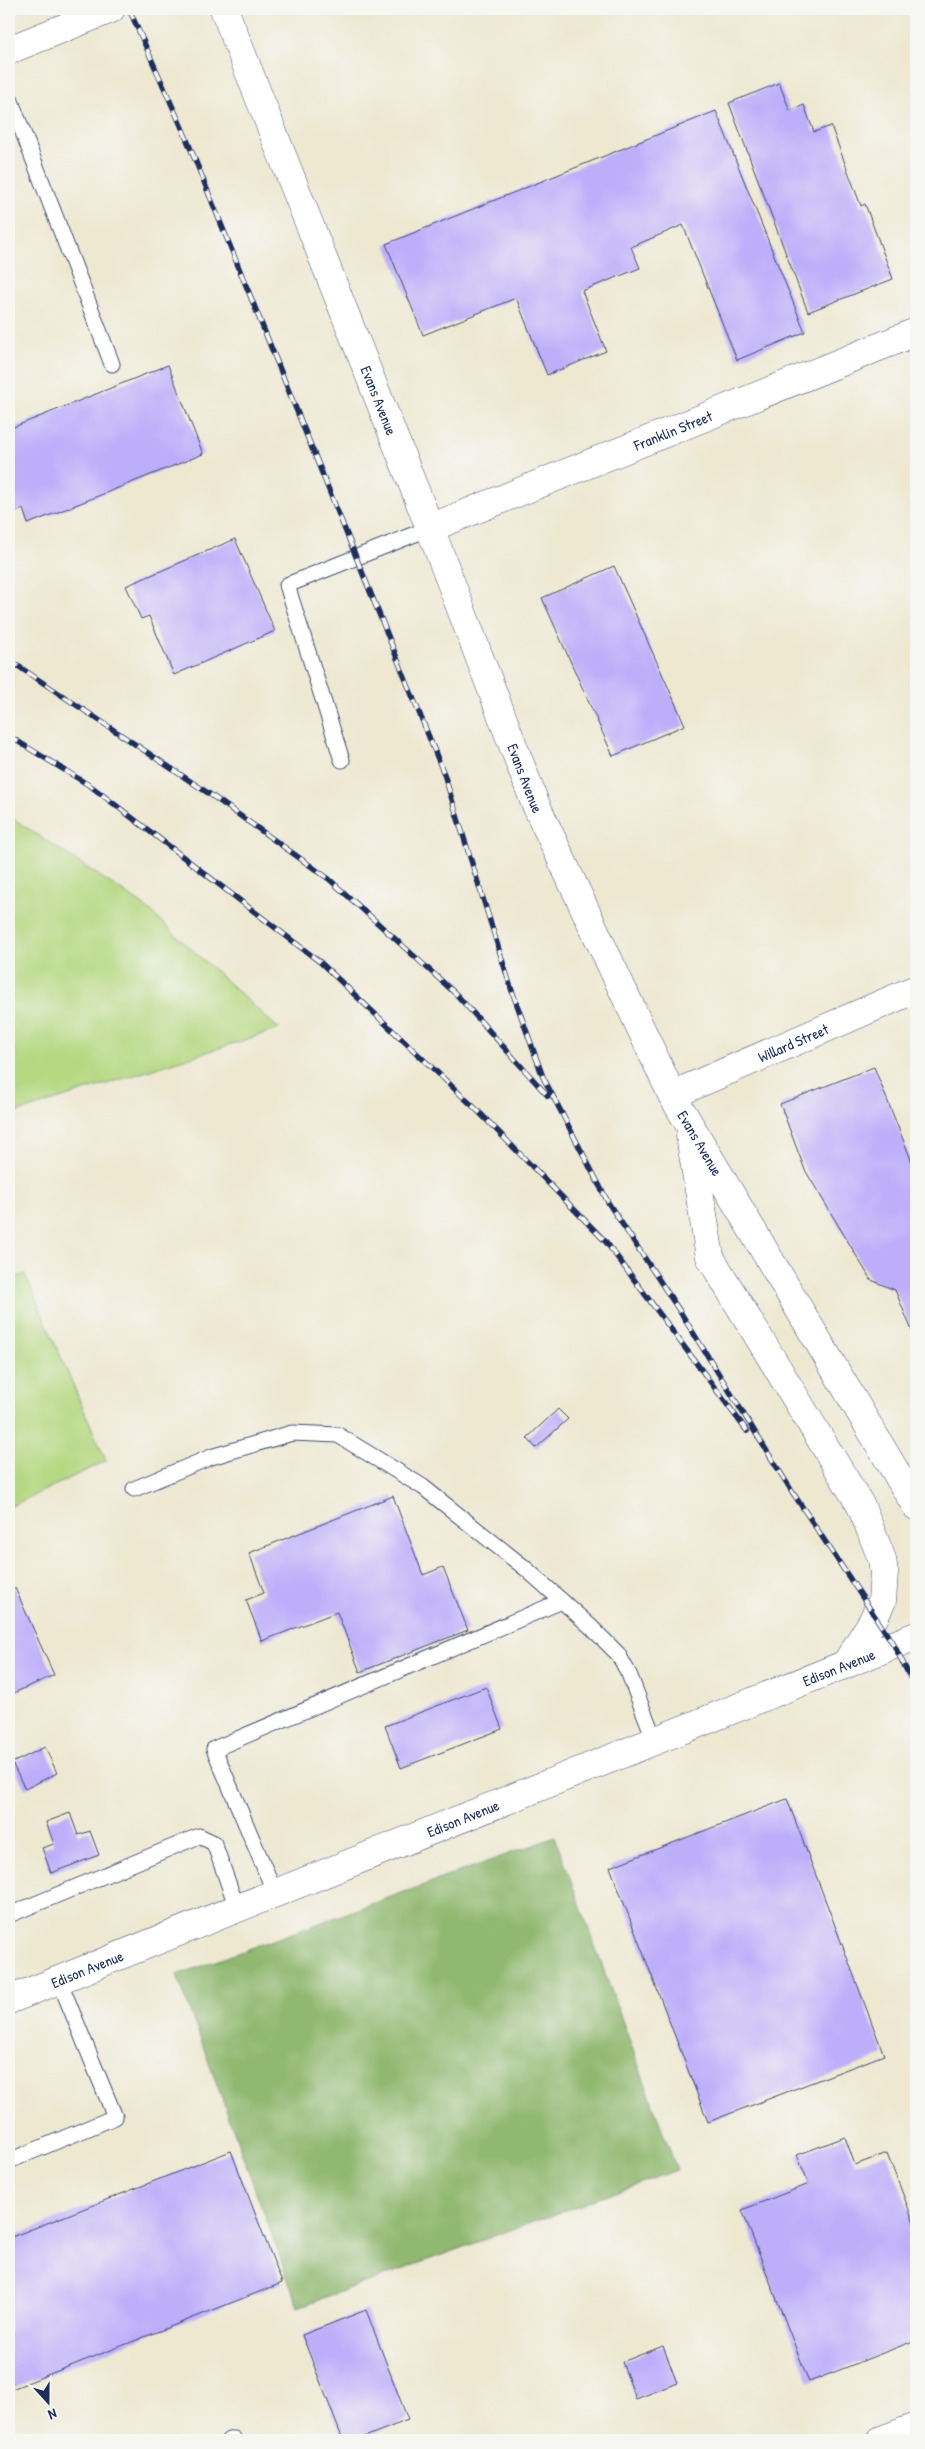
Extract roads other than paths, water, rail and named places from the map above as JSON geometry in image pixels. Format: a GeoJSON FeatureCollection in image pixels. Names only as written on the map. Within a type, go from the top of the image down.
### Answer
{"type":"FeatureCollection","features":[{"type":"Feature","properties":{"kind":"main road"},"geometry":{"type":"LineString","coordinates":[[9,50],[110,9]]}},
{"type":"Feature","properties":{"kind":"main road","name":"Evans Avenue"},"geometry":{"type":"LineString","coordinates":[[224,9],[430,528],[535,803],[672,1094],[916,1506]]}},
{"type":"Feature","properties":{"kind":"main road","name":"Franklin Street"},"geometry":{"type":"LineString","coordinates":[[430,528],[916,332]]}},
{"type":"Feature","properties":{"kind":"main road","name":"Willard Street"},"geometry":{"type":"LineString","coordinates":[[672,1094],[916,989]]}},
{"type":"Feature","properties":{"kind":"main road"},"geometry":{"type":"LineString","coordinates":[[688,1122],[710,1257],[861,1506],[882,1558],[884,1572],[882,1601],[872,1622],[845,1665]]}},
{"type":"Feature","properties":{"kind":"main road","name":"Edison Avenue"},"geometry":{"type":"LineString","coordinates":[[9,2000],[916,1636]]}},
{"type":"Feature","properties":{"kind":"main road"},"geometry":{"type":"LineString","coordinates":[[882,2440],[916,2427]]}},
{"type":"Feature","properties":{"kind":"lane"},"geometry":{"type":"LineString","coordinates":[[9,96],[112,364]]}},
{"type":"Feature","properties":{"kind":"lane"},"geometry":{"type":"LineString","coordinates":[[342,760],[287,585],[430,528]]}},
{"type":"Feature","properties":{"kind":"lane"},"geometry":{"type":"LineString","coordinates":[[134,1489],[211,1456],[292,1433],[338,1435],[423,1487],[525,1568],[618,1654],[629,1674],[655,1741]]}},
{"type":"Feature","properties":{"kind":"lane"},"geometry":{"type":"LineString","coordinates":[[275,1893],[214,1750],[562,1601]]}},
{"type":"Feature","properties":{"kind":"lane"},"geometry":{"type":"LineString","coordinates":[[9,1915],[199,1836],[214,1843],[237,1908]]}},
{"type":"Feature","properties":{"kind":"lane"},"geometry":{"type":"LineString","coordinates":[[9,2161],[115,2117],[59,1980]]}},
{"type":"Feature","properties":{"kind":"railway"},"geometry":{"type":"LineString","coordinates":[[129,9],[183,130],[444,774],[511,988],[543,1077],[609,1204],[679,1310],[793,1493],[894,1645],[916,1689]]}},
{"type":"Feature","properties":{"kind":"railway"},"geometry":{"type":"LineString","coordinates":[[9,660],[211,795],[329,879],[456,994],[548,1096]]}},
{"type":"Feature","properties":{"kind":"railway"},"geometry":{"type":"LineString","coordinates":[[9,736],[92,787],[320,962],[477,1110],[606,1242],[747,1431]]}}]}
